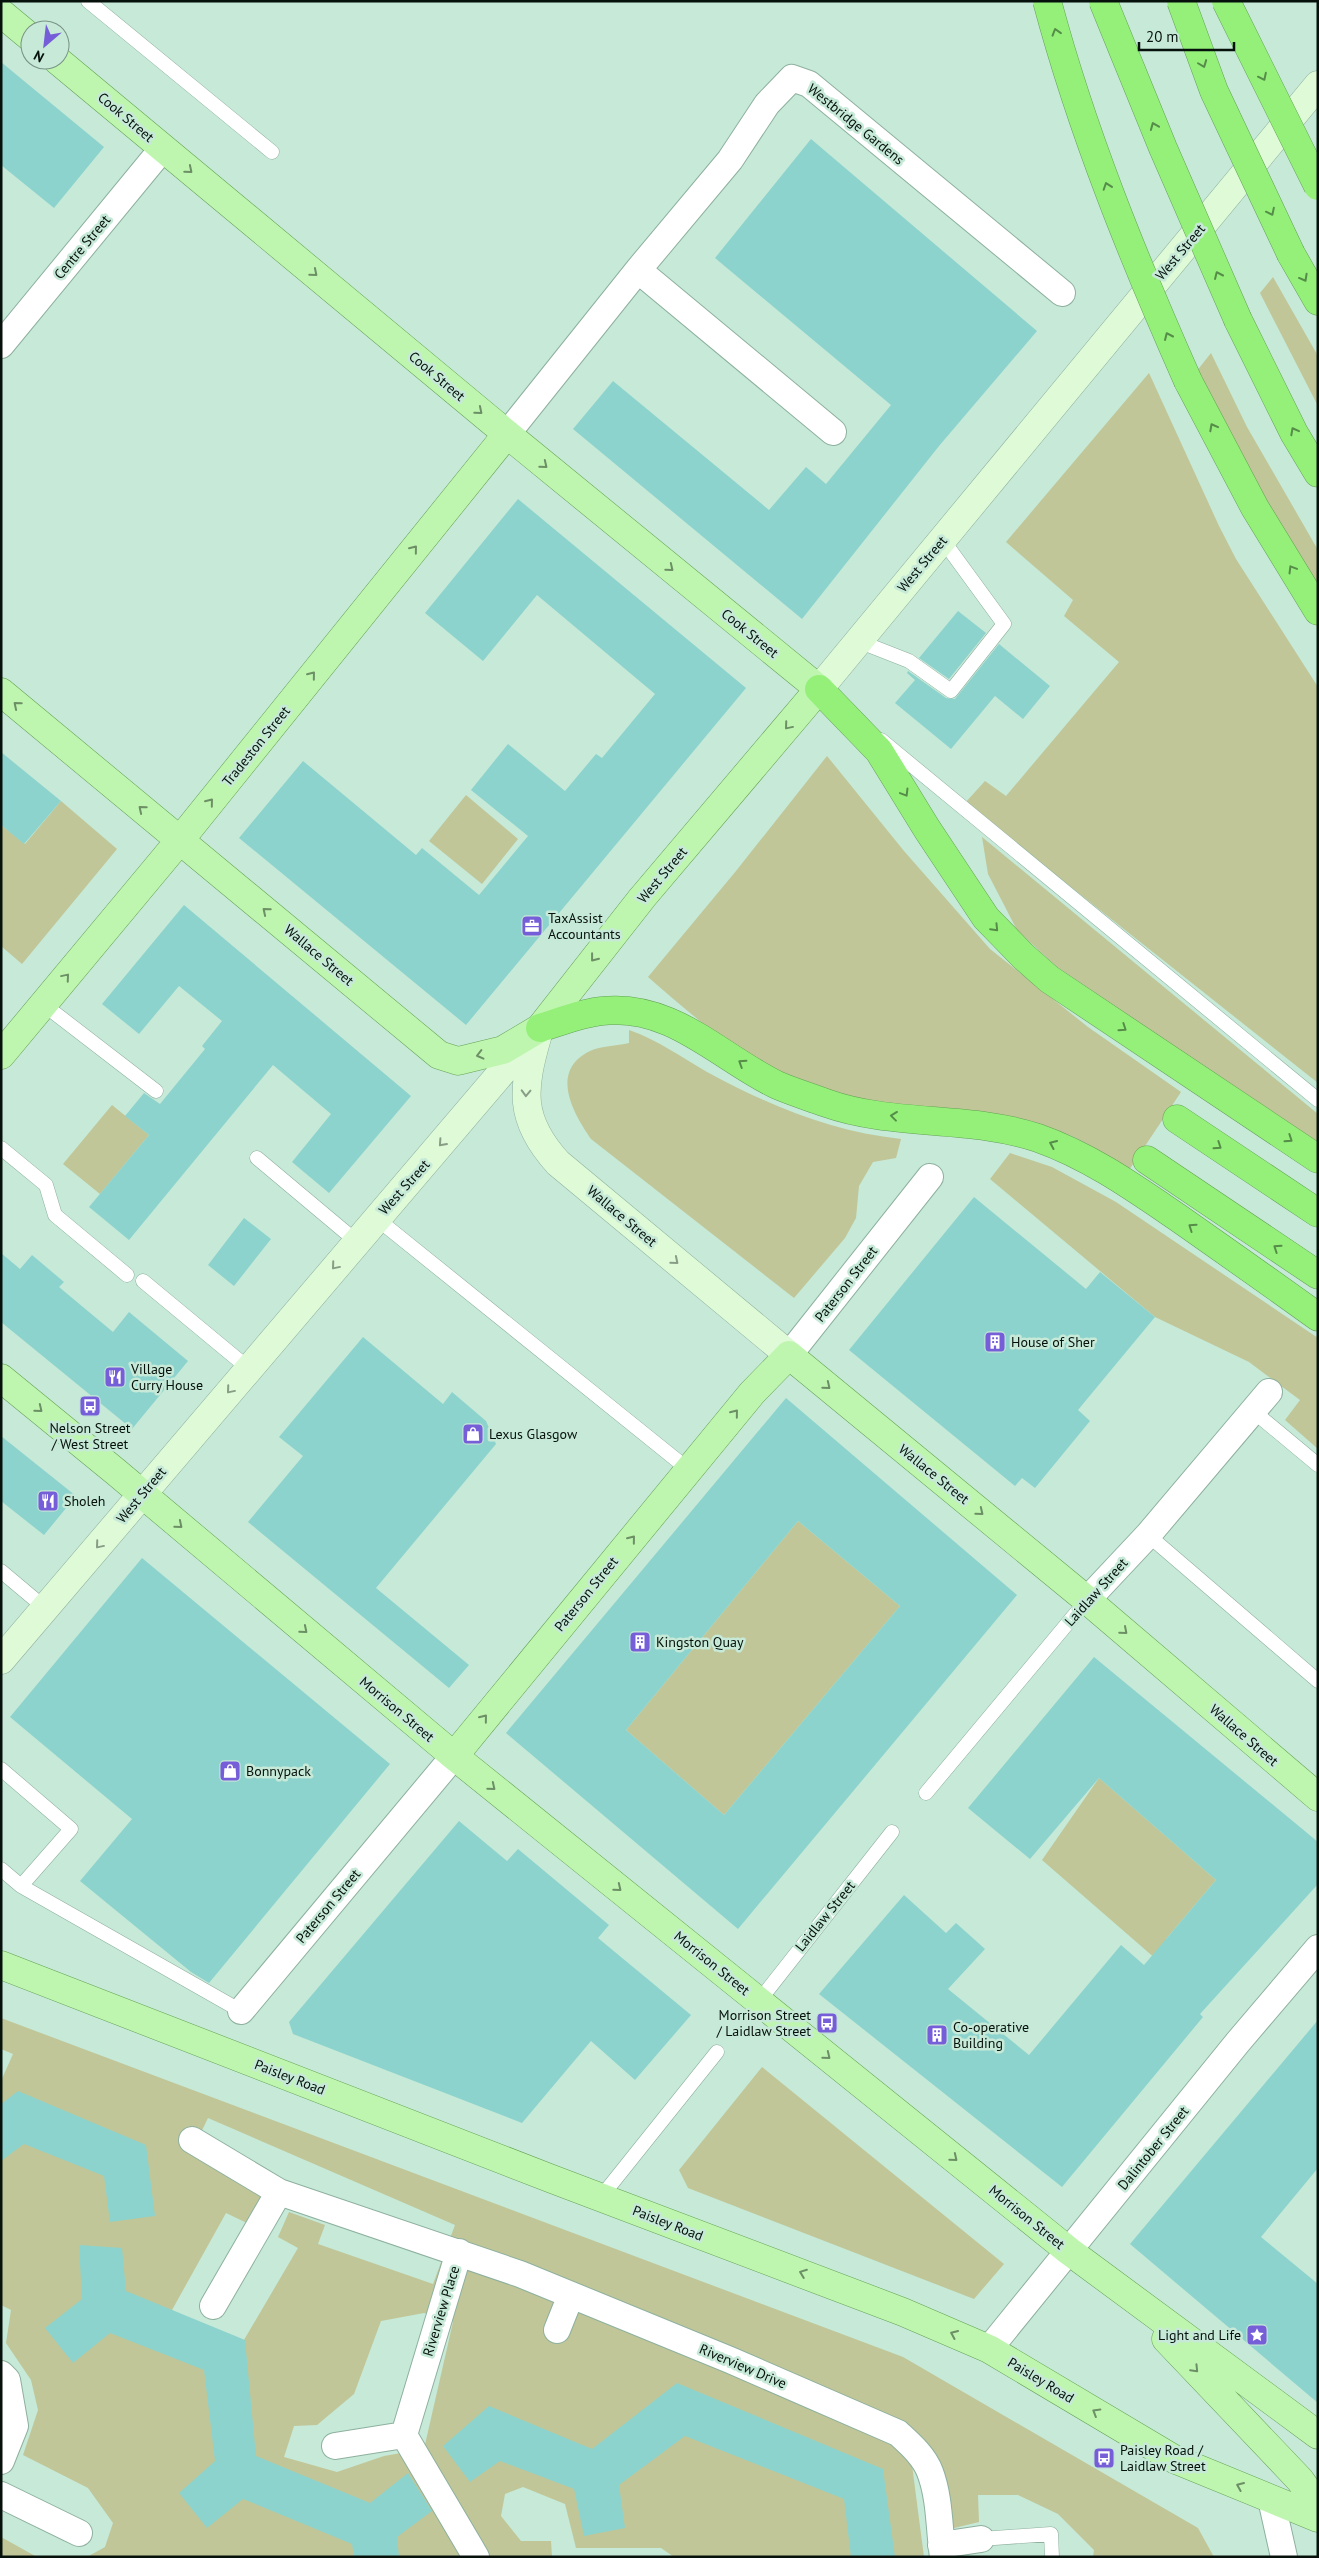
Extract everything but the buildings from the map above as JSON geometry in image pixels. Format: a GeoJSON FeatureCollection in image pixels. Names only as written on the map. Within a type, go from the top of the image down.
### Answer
{"type":"FeatureCollection","features":[{"type":"Feature","properties":{"kind":"highway"},"geometry":{"type":"LineString","coordinates":[[1047,1],[1111,200],[1188,380],[1255,508],[1318,610]]}},
{"type":"Feature","properties":{"kind":"highway"},"geometry":{"type":"LineString","coordinates":[[1103,1],[1162,148],[1238,320],[1294,433],[1318,473]]}},
{"type":"Feature","properties":{"kind":"highway"},"geometry":{"type":"LineString","coordinates":[[1181,1],[1214,91],[1291,254],[1318,301]]}},
{"type":"Feature","properties":{"kind":"highway"},"geometry":{"type":"LineString","coordinates":[[1226,1],[1318,186]]}},
{"type":"Feature","properties":{"kind":"highway"},"geometry":{"type":"LineString","coordinates":[[819,689],[880,751],[927,829],[986,918],[1023,956],[1049,979],[1318,1158]]}},
{"type":"Feature","properties":{"kind":"highway"},"geometry":{"type":"LineString","coordinates":[[540,1028],[601,1011],[650,1014],[670,1021],[704,1039],[777,1084],[835,1106],[906,1117],[953,1121],[1013,1131],[1039,1138],[1079,1156],[1124,1181],[1318,1317]]}},
{"type":"Feature","properties":{"kind":"highway"},"geometry":{"type":"LineString","coordinates":[[1177,1119],[1318,1213]]}},
{"type":"Feature","properties":{"kind":"highway"},"geometry":{"type":"LineString","coordinates":[[1148,1160],[1318,1275]]}},
{"type":"Feature","properties":{"kind":"main road"},"geometry":{"type":"LineString","coordinates":[[1,13],[20,29]]}},
{"type":"Feature","properties":{"kind":"main road","name":"Cook Street"},"geometry":{"type":"LineString","coordinates":[[69,70],[507,434],[819,689]]}},
{"type":"Feature","properties":{"kind":"main road","name":"Tradeston Street"},"geometry":{"type":"LineString","coordinates":[[1,1055],[180,840],[507,434]]}},
{"type":"Feature","properties":{"kind":"main road","name":"West Street"},"geometry":{"type":"LineString","coordinates":[[540,1028],[642,898],[819,689]]}},
{"type":"Feature","properties":{"kind":"main road","name":"Wallace Street"},"geometry":{"type":"LineString","coordinates":[[1,692],[439,1055],[458,1061],[503,1050],[540,1028]]}},
{"type":"Feature","properties":{"kind":"main road","name":"Wallace Street"},"geometry":{"type":"LineString","coordinates":[[789,1356],[1086,1600],[1316,1797]]}},
{"type":"Feature","properties":{"kind":"main road","name":"Paterson Street"},"geometry":{"type":"LineString","coordinates":[[454,1756],[752,1393],[789,1356]]}},
{"type":"Feature","properties":{"kind":"main road","name":"Morrison Street"},"geometry":{"type":"LineString","coordinates":[[1,1378],[454,1756],[1069,2251],[1318,2435]]}},
{"type":"Feature","properties":{"kind":"main road","name":"Paisley Road"},"geometry":{"type":"LineString","coordinates":[[1,1965],[601,2197],[895,2308],[989,2349],[1174,2459],[1318,2518]]}},
{"type":"Feature","properties":{"kind":"main road"},"geometry":{"type":"LineString","coordinates":[[1113,2283],[1289,2468],[1318,2505]]}},
{"type":"Feature","properties":{"kind":"street","name":"Westbridge Gardens"},"geometry":{"type":"LineString","coordinates":[[507,434],[638,270],[730,160],[767,104],[792,78],[809,84],[1062,294]]}},
{"type":"Feature","properties":{"kind":"street","name":"West Street"},"geometry":{"type":"LineString","coordinates":[[819,689],[1318,85]]}},
{"type":"Feature","properties":{"kind":"street","name":"Centre Street"},"geometry":{"type":"LineString","coordinates":[[1,345],[163,148]]}},
{"type":"Feature","properties":{"kind":"street"},"geometry":{"type":"LineString","coordinates":[[638,270],[833,432]]}},
{"type":"Feature","properties":{"kind":"street","name":"West Street"},"geometry":{"type":"LineString","coordinates":[[3,1655],[540,1028]]}},
{"type":"Feature","properties":{"kind":"street","name":"Wallace Street"},"geometry":{"type":"LineString","coordinates":[[540,1028],[525,1096],[532,1126],[543,1147],[558,1163],[789,1356]]}},
{"type":"Feature","properties":{"kind":"street","name":"Paterson Street"},"geometry":{"type":"LineString","coordinates":[[789,1356],[930,1177]]}},
{"type":"Feature","properties":{"kind":"street","name":"Laidlaw Street"},"geometry":{"type":"LineString","coordinates":[[1086,1600],[1148,1535],[1261,1401]]}},
{"type":"Feature","properties":{"kind":"street","name":"Paterson Street"},"geometry":{"type":"LineString","coordinates":[[241,2011],[454,1756]]}},
{"type":"Feature","properties":{"kind":"street","name":"Dalintober Street"},"geometry":{"type":"LineString","coordinates":[[989,2349],[1238,2042],[1318,1948]]}},
{"type":"Feature","properties":{"kind":"street","name":"Riverview Place"},"geometry":{"type":"LineString","coordinates":[[192,2140],[279,2192],[459,2252],[404,2436]]}},
{"type":"Feature","properties":{"kind":"street"},"geometry":{"type":"LineString","coordinates":[[212,2306],[279,2192]]}},
{"type":"Feature","properties":{"kind":"street","name":"Riverview Drive"},"geometry":{"type":"LineString","coordinates":[[459,2252],[571,2295],[748,2368],[898,2433],[916,2450],[930,2471],[936,2496],[942,2551]]}},
{"type":"Feature","properties":{"kind":"street"},"geometry":{"type":"LineString","coordinates":[[558,2330],[571,2295]]}},
{"type":"Feature","properties":{"kind":"street"},"geometry":{"type":"LineString","coordinates":[[1,2374],[7,2380],[15,2426],[1,2461]]}},
{"type":"Feature","properties":{"kind":"street"},"geometry":{"type":"LineString","coordinates":[[335,2446],[404,2436],[476,2557]]}},
{"type":"Feature","properties":{"kind":"street"},"geometry":{"type":"LineString","coordinates":[[1,2495],[79,2533]]}},
{"type":"Feature","properties":{"kind":"street"},"geometry":{"type":"LineString","coordinates":[[1271,2499],[1284,2557]]}},
{"type":"Feature","properties":{"kind":"street"},"geometry":{"type":"LineString","coordinates":[[942,2551],[981,2539]]}},
{"type":"Feature","properties":{"kind":"lane"},"geometry":{"type":"LineString","coordinates":[[88,1],[272,152]]}},
{"type":"Feature","properties":{"kind":"lane"},"geometry":{"type":"LineString","coordinates":[[858,642],[909,661],[952,691],[1004,624],[942,539]]}},
{"type":"Feature","properties":{"kind":"lane"},"geometry":{"type":"LineString","coordinates":[[819,689],[1318,1100]]}},
{"type":"Feature","properties":{"kind":"lane"},"geometry":{"type":"LineString","coordinates":[[43,1004],[156,1091]]}},
{"type":"Feature","properties":{"kind":"lane"},"geometry":{"type":"LineString","coordinates":[[1,1148],[46,1185],[55,1215],[126,1275]]}},
{"type":"Feature","properties":{"kind":"lane"},"geometry":{"type":"LineString","coordinates":[[257,1158],[356,1241]]}},
{"type":"Feature","properties":{"kind":"lane"},"geometry":{"type":"LineString","coordinates":[[376,1218],[689,1470]]}},
{"type":"Feature","properties":{"kind":"lane"},"geometry":{"type":"LineString","coordinates":[[144,1281],[248,1368]]}},
{"type":"Feature","properties":{"kind":"lane"},"geometry":{"type":"LineString","coordinates":[[1261,1401],[1318,1464]]}},
{"type":"Feature","properties":{"kind":"lane"},"geometry":{"type":"LineString","coordinates":[[1148,1535],[1318,1681]]}},
{"type":"Feature","properties":{"kind":"lane"},"geometry":{"type":"LineString","coordinates":[[1,1571],[45,1608]]}},
{"type":"Feature","properties":{"kind":"lane","name":"Laidlaw Street"},"geometry":{"type":"LineString","coordinates":[[926,1794],[1086,1600]]}},
{"type":"Feature","properties":{"kind":"lane"},"geometry":{"type":"LineString","coordinates":[[3,1773],[71,1829],[21,1886]]}},
{"type":"Feature","properties":{"kind":"lane","name":"Laidlaw Street"},"geometry":{"type":"LineString","coordinates":[[759,2001],[892,1832]]}},
{"type":"Feature","properties":{"kind":"lane"},"geometry":{"type":"LineString","coordinates":[[1,1869],[21,1886],[241,2011]]}},
{"type":"Feature","properties":{"kind":"lane"},"geometry":{"type":"LineString","coordinates":[[601,2197],[717,2052]]}},
{"type":"Feature","properties":{"kind":"lane"},"geometry":{"type":"LineString","coordinates":[[981,2539],[1051,2534],[1052,2557]]}},
{"type":"Feature","properties":{"kind":"green space"},"geometry":{"type":"Polygon","coordinates":[[[1273,277],[1318,356],[1318,406],[1260,293],[1273,277]]]}},
{"type":"Feature","properties":{"kind":"green space"},"geometry":{"type":"Polygon","coordinates":[[[1211,353],[1247,427],[1318,550],[1318,588],[1250,482],[1196,372],[1211,353]]]}},
{"type":"Feature","properties":{"kind":"green space"},"geometry":{"type":"Polygon","coordinates":[[[1149,373],[1236,559],[1318,687],[1318,1083],[965,803],[985,781],[1006,796],[1119,662],[1064,616],[1073,600],[1006,542],[1149,373]]]}},
{"type":"Feature","properties":{"kind":"green space"},"geometry":{"type":"Polygon","coordinates":[[[827,756],[904,851],[990,949],[1088,1027],[1181,1092],[1129,1170],[1071,1136],[1032,1124],[969,1113],[873,1101],[810,1085],[787,1076],[766,1066],[724,1039],[648,977],[736,871],[827,756]]]}},
{"type":"Feature","properties":{"kind":"green space"},"geometry":{"type":"Polygon","coordinates":[[[466,795],[518,839],[482,884],[429,841],[466,795]]]}},
{"type":"Feature","properties":{"kind":"green space"},"geometry":{"type":"Polygon","coordinates":[[[61,801],[117,849],[22,964],[1,946],[1,825],[25,844],[61,801]]]}},
{"type":"Feature","properties":{"kind":"green space"},"geometry":{"type":"Polygon","coordinates":[[[982,837],[1318,1114],[1318,1143],[1057,967],[1017,930],[988,874],[982,837]]]}},
{"type":"Feature","properties":{"kind":"green space"},"geometry":{"type":"Polygon","coordinates":[[[629,1030],[660,1044],[730,1084],[777,1106],[850,1130],[901,1139],[896,1158],[873,1162],[859,1186],[856,1218],[845,1238],[794,1298],[591,1139],[584,1129],[577,1117],[568,1093],[570,1070],[578,1059],[590,1051],[629,1043],[629,1030]]]}},
{"type":"Feature","properties":{"kind":"green space"},"geometry":{"type":"Polygon","coordinates":[[[112,1105],[149,1135],[100,1194],[63,1164],[112,1105]]]}},
{"type":"Feature","properties":{"kind":"green space"},"geometry":{"type":"Polygon","coordinates":[[[1010,1153],[1052,1167],[1116,1202],[1318,1338],[1318,1449],[1285,1420],[1300,1400],[1249,1362],[1155,1317],[990,1179],[1010,1153]]]}},
{"type":"Feature","properties":{"kind":"green space"},"geometry":{"type":"Polygon","coordinates":[[[798,1521],[900,1606],[724,1815],[626,1730],[798,1521]]]}},
{"type":"Feature","properties":{"kind":"green space"},"geometry":{"type":"Polygon","coordinates":[[[1099,1778],[1216,1880],[1166,1939],[1187,1958],[1172,1973],[1042,1860],[1099,1778]]]}},
{"type":"Feature","properties":{"kind":"green space"},"geometry":{"type":"Polygon","coordinates":[[[1,2018],[903,2357],[1198,2528],[1214,2557],[1093,2557],[1094,2550],[1058,2514],[1018,2495],[978,2495],[979,2522],[950,2529],[929,2448],[890,2442],[912,2465],[924,2557],[674,2557],[661,2548],[576,2548],[565,2504],[523,2487],[505,2494],[501,2516],[521,2541],[551,2541],[552,2557],[87,2557],[105,2547],[113,2523],[88,2488],[23,2455],[38,2410],[31,2380],[6,2343],[11,2310],[1,2305],[1,2081],[13,2054],[1,2049],[1,2018]],[[208,2118],[191,2153],[267,2196],[249,2224],[226,2213],[172,2310],[241,2345],[298,2248],[278,2237],[289,2212],[325,2225],[318,2244],[433,2284],[455,2225],[208,2118]],[[424,2313],[381,2321],[354,2394],[317,2425],[294,2426],[284,2457],[337,2472],[384,2456],[424,2449],[453,2322],[424,2313]]]}},
{"type":"Feature","properties":{"kind":"green space"},"geometry":{"type":"Polygon","coordinates":[[[762,2067],[1004,2264],[974,2299],[688,2188],[679,2170],[762,2067]]]}},
{"type":"Feature","properties":{"kind":"green space"},"geometry":{"type":"Polygon","coordinates":[[[1,2537],[37,2557],[1,2557],[1,2537]]]}},
{"type":"Feature","properties":{"kind":"place","name":"TaxAssist Accountants"},"geometry":{"type":"Point","coordinates":[532,926]}},
{"type":"Feature","properties":{"kind":"place","name":"House of Sher"},"geometry":{"type":"Point","coordinates":[995,1342]}},
{"type":"Feature","properties":{"kind":"place","name":"Village Curry House"},"geometry":{"type":"Point","coordinates":[115,1377]}},
{"type":"Feature","properties":{"kind":"place","name":"Nelson Street / West Street"},"geometry":{"type":"Point","coordinates":[90,1406]}},
{"type":"Feature","properties":{"kind":"place","name":"Lexus Glasgow"},"geometry":{"type":"Point","coordinates":[473,1434]}},
{"type":"Feature","properties":{"kind":"place","name":"Sholeh"},"geometry":{"type":"Point","coordinates":[48,1501]}},
{"type":"Feature","properties":{"kind":"place","name":"Kingston Quay"},"geometry":{"type":"Point","coordinates":[640,1642]}},
{"type":"Feature","properties":{"kind":"place","name":"Bonnypack"},"geometry":{"type":"Point","coordinates":[230,1771]}},
{"type":"Feature","properties":{"kind":"place","name":"Morrison Street / Laidlaw Street"},"geometry":{"type":"Point","coordinates":[827,2023]}},
{"type":"Feature","properties":{"kind":"place","name":"Co-operative Building"},"geometry":{"type":"Point","coordinates":[937,2035]}},
{"type":"Feature","properties":{"kind":"place","name":"Light and Life"},"geometry":{"type":"Point","coordinates":[1257,2335]}},
{"type":"Feature","properties":{"kind":"place","name":"Paisley Road / Laidlaw Street"},"geometry":{"type":"Point","coordinates":[1104,2458]}}]}
